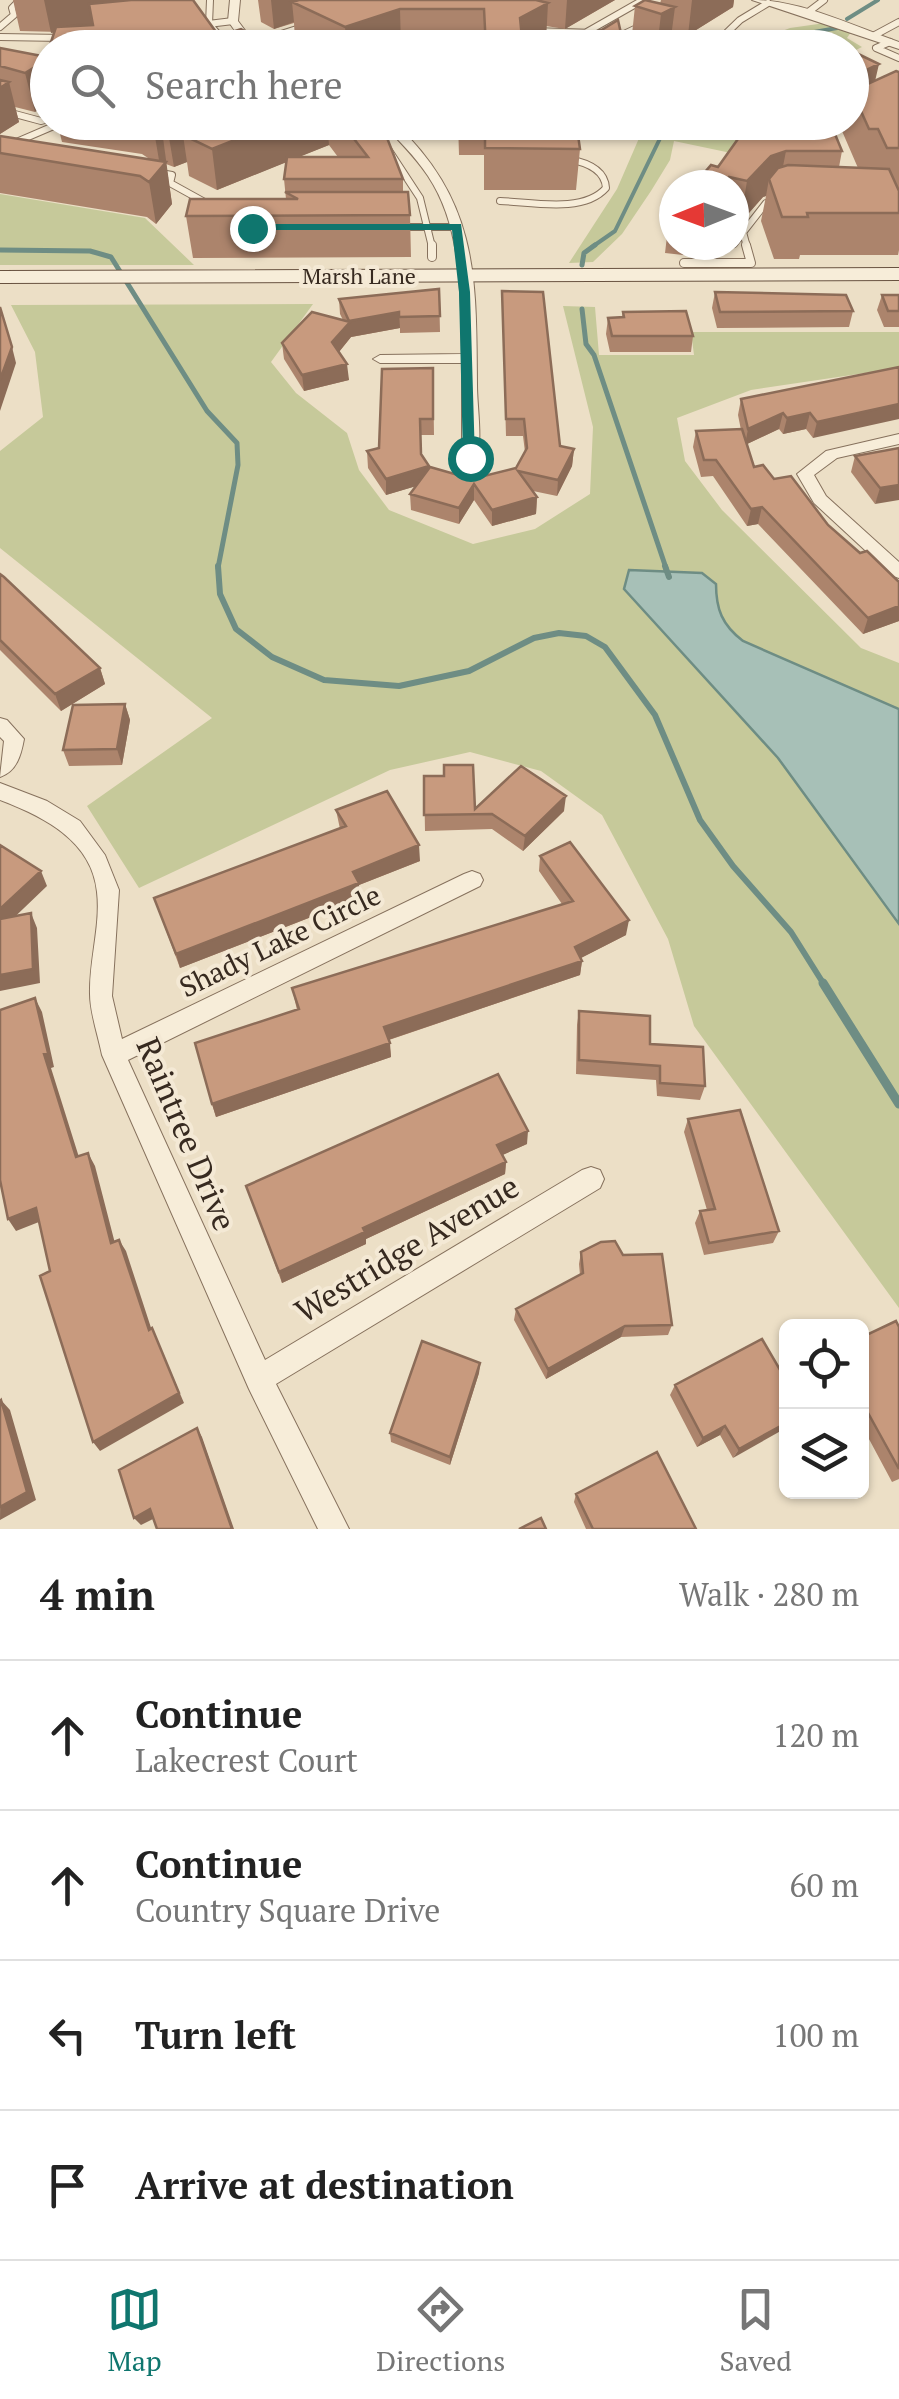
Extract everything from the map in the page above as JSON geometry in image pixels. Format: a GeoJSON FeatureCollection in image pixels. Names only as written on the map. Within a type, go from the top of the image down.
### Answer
{"type":"FeatureCollection","features":[{"type":"Feature","properties":{"kind":"main road","name":"Marsh Lane"},"geometry":{"type":"LineString","coordinates":[[464,284],[899,274]]}},
{"type":"Feature","properties":{"kind":"main road","name":"Marsh Lane"},"geometry":{"type":"LineString","coordinates":[[0,277],[28,285],[464,284],[899,292]]}},
{"type":"Feature","properties":{"kind":"main road","name":"Marsh Lane"},"geometry":{"type":"LineString","coordinates":[[0,294],[28,285]]}},
{"type":"Feature","properties":{"kind":"street"},"geometry":{"type":"LineString","coordinates":[[235,0],[233,22],[241,30]]}},
{"type":"Feature","properties":{"kind":"street"},"geometry":{"type":"LineString","coordinates":[[763,2],[855,30]]}},
{"type":"Feature","properties":{"kind":"street"},"geometry":{"type":"LineString","coordinates":[[869,35],[894,44]]}},
{"type":"Feature","properties":{"kind":"street"},"geometry":{"type":"LineString","coordinates":[[406,140],[434,174],[458,226],[470,458]]}},
{"type":"Feature","properties":{"kind":"street"},"geometry":{"type":"LineString","coordinates":[[380,359],[466,358]]}},
{"type":"Feature","properties":{"kind":"street"},"geometry":{"type":"LineString","coordinates":[[899,440],[832,454],[805,474],[820,499],[899,572]]}},
{"type":"Feature","properties":{"kind":"street"},"geometry":{"type":"LineString","coordinates":[[0,725],[14,739],[11,757],[0,769]]}},
{"type":"Feature","properties":{"kind":"street","name":"Raintree Drive"},"geometry":{"type":"LineString","coordinates":[[0,791],[40,806],[73,827],[94,855],[108,890],[101,996],[114,1055],[259,1379],[334,1529]]}},
{"type":"Feature","properties":{"kind":"street","name":"Shady Lake Circle"},"geometry":{"type":"LineString","coordinates":[[114,1055],[472,880]]}},
{"type":"Feature","properties":{"kind":"street","name":"Westridge Avenue"},"geometry":{"type":"LineString","coordinates":[[259,1379],[591,1180]]}},
{"type":"Feature","properties":{"kind":"lane"},"geometry":{"type":"LineString","coordinates":[[0,27],[14,15],[12,8],[20,0]]}},
{"type":"Feature","properties":{"kind":"lane"},"geometry":{"type":"LineString","coordinates":[[210,0],[209,24],[215,30]]}},
{"type":"Feature","properties":{"kind":"lane"},"geometry":{"type":"LineString","coordinates":[[591,30],[643,0]]}},
{"type":"Feature","properties":{"kind":"lane"},"geometry":{"type":"LineString","coordinates":[[807,14],[824,0]]}},
{"type":"Feature","properties":{"kind":"lane"},"geometry":{"type":"LineString","coordinates":[[730,30],[763,2]]}},
{"type":"Feature","properties":{"kind":"lane"},"geometry":{"type":"LineString","coordinates":[[636,30],[651,20]]}},
{"type":"Feature","properties":{"kind":"lane"},"geometry":{"type":"LineString","coordinates":[[190,26],[233,22]]}},
{"type":"Feature","properties":{"kind":"lane"},"geometry":{"type":"LineString","coordinates":[[873,36],[899,22]]}},
{"type":"Feature","properties":{"kind":"lane"},"geometry":{"type":"LineString","coordinates":[[298,30],[316,23]]}},
{"type":"Feature","properties":{"kind":"lane"},"geometry":{"type":"LineString","coordinates":[[0,37],[30,37]]}},
{"type":"Feature","properties":{"kind":"lane"},"geometry":{"type":"LineString","coordinates":[[894,44],[876,48],[899,58]]}},
{"type":"Feature","properties":{"kind":"lane"},"geometry":{"type":"LineString","coordinates":[[0,110],[30,118]]}},
{"type":"Feature","properties":{"kind":"lane"},"geometry":{"type":"LineString","coordinates":[[0,149],[30,137]]}},
{"type":"Feature","properties":{"kind":"lane"},"geometry":{"type":"LineString","coordinates":[[379,140],[404,168],[432,227],[432,257]]}},
{"type":"Feature","properties":{"kind":"lane"},"geometry":{"type":"LineString","coordinates":[[13,144],[30,148]]}},
{"type":"Feature","properties":{"kind":"lane"},"geometry":{"type":"LineString","coordinates":[[500,201],[582,201],[596,197],[604,189],[606,178],[600,168],[589,162],[558,159]]}},
{"type":"Feature","properties":{"kind":"lane"},"geometry":{"type":"LineString","coordinates":[[136,168],[171,179],[220,210]]}},
{"type":"Feature","properties":{"kind":"lane"},"geometry":{"type":"LineString","coordinates":[[160,184],[188,168]]}},
{"type":"Feature","properties":{"kind":"lane"},"geometry":{"type":"LineString","coordinates":[[749,225],[766,203],[779,200]]}},
{"type":"Feature","properties":{"kind":"lane"},"geometry":{"type":"LineString","coordinates":[[396,227],[458,226]]}},
{"type":"Feature","properties":{"kind":"lane"},"geometry":{"type":"LineString","coordinates":[[684,263],[752,263],[749,251]]}},
{"type":"Feature","properties":{"kind":"green space"},"geometry":{"type":"Polygon","coordinates":[[[825,23],[845,30],[785,30],[825,23]]]}},
{"type":"Feature","properties":{"kind":"green space"},"geometry":{"type":"Polygon","coordinates":[[[638,140],[739,140],[731,153],[674,141],[670,160],[664,170],[659,170],[659,178],[622,234],[593,262],[569,263],[617,189],[638,140]]]}},
{"type":"Feature","properties":{"kind":"green space"},"geometry":{"type":"Polygon","coordinates":[[[0,194],[145,218],[194,265],[0,265],[0,194]]]}},
{"type":"Feature","properties":{"kind":"green space"},"geometry":{"type":"Polygon","coordinates":[[[313,304],[271,362],[296,393],[347,433],[359,470],[389,510],[473,544],[535,529],[590,494],[593,427],[563,306],[595,307],[599,355],[694,355],[691,332],[899,332],[899,368],[751,390],[677,418],[685,461],[722,510],[861,648],[899,663],[899,1308],[694,1026],[668,939],[602,815],[541,771],[470,752],[390,770],[139,888],[87,806],[212,718],[0,548],[0,451],[43,417],[35,352],[11,305],[313,304]]]}},
{"type":"Feature","properties":{"kind":"water"},"geometry":{"type":"Polygon","coordinates":[[[629,570],[702,573],[716,584],[722,616],[743,641],[899,709],[899,924],[778,758],[624,589],[629,570]]]}},
{"type":"Feature","properties":{"kind":"building"},"geometry":{"type":"Polygon","coordinates":[[[193,0],[215,30],[55,30],[93,25],[89,4],[193,0]]]}},
{"type":"Feature","properties":{"kind":"building"},"geometry":{"type":"Polygon","coordinates":[[[645,0],[675,7],[661,14],[635,6],[645,0]]]}},
{"type":"Feature","properties":{"kind":"building"},"geometry":{"type":"Polygon","coordinates":[[[292,2],[548,3],[520,18],[521,30],[485,30],[484,9],[400,9],[345,27],[292,2]]]}},
{"type":"Feature","properties":{"kind":"building"},"geometry":{"type":"Polygon","coordinates":[[[618,20],[620,30],[602,30],[618,20]]]}},
{"type":"Feature","properties":{"kind":"building"},"geometry":{"type":"Polygon","coordinates":[[[0,48],[30,54],[30,70],[25,73],[0,66],[0,48]]]}},
{"type":"Feature","properties":{"kind":"building"},"geometry":{"type":"Polygon","coordinates":[[[899,72],[899,148],[887,148],[878,129],[869,129],[869,83],[899,72]]]}},
{"type":"Feature","properties":{"kind":"building"},"geometry":{"type":"Polygon","coordinates":[[[0,136],[166,162],[149,182],[140,176],[0,153],[0,136]]]}},
{"type":"Feature","properties":{"kind":"building"},"geometry":{"type":"Polygon","coordinates":[[[193,140],[235,140],[212,149],[193,140]]]}},
{"type":"Feature","properties":{"kind":"building"},"geometry":{"type":"Polygon","coordinates":[[[355,140],[388,140],[403,179],[284,179],[287,157],[368,157],[355,140]]]}},
{"type":"Feature","properties":{"kind":"building"},"geometry":{"type":"Polygon","coordinates":[[[485,140],[579,140],[580,149],[485,148],[485,140]]]}},
{"type":"Feature","properties":{"kind":"building"},"geometry":{"type":"Polygon","coordinates":[[[737,140],[837,140],[842,151],[786,151],[771,156],[749,179],[749,170],[707,170],[711,165],[718,167],[737,140]]]}},
{"type":"Feature","properties":{"kind":"building"},"geometry":{"type":"Polygon","coordinates":[[[788,165],[889,169],[899,191],[899,213],[807,213],[808,217],[782,217],[769,179],[778,168],[788,165]]]}},
{"type":"Feature","properties":{"kind":"building"},"geometry":{"type":"Polygon","coordinates":[[[285,192],[408,192],[410,215],[186,216],[190,199],[298,199],[285,192]]]}},
{"type":"Feature","properties":{"kind":"building"},"geometry":{"type":"Polygon","coordinates":[[[439,289],[440,316],[399,317],[399,312],[349,321],[339,299],[439,289]]]}},
{"type":"Feature","properties":{"kind":"building"},"geometry":{"type":"Polygon","coordinates":[[[502,291],[543,292],[560,446],[574,449],[558,480],[518,471],[537,497],[492,510],[474,484],[459,508],[410,494],[430,467],[472,479],[516,468],[527,448],[524,419],[506,419],[502,291]]]}},
{"type":"Feature","properties":{"kind":"building"},"geometry":{"type":"Polygon","coordinates":[[[715,292],[846,295],[853,311],[720,312],[715,292]]]}},
{"type":"Feature","properties":{"kind":"building"},"geometry":{"type":"Polygon","coordinates":[[[882,295],[899,295],[899,311],[888,311],[882,295]]]}},
{"type":"Feature","properties":{"kind":"building"},"geometry":{"type":"Polygon","coordinates":[[[0,307],[12,347],[0,380],[0,307]]]}},
{"type":"Feature","properties":{"kind":"building"},"geometry":{"type":"Polygon","coordinates":[[[686,311],[693,336],[612,336],[608,318],[624,317],[623,312],[686,311]]]}},
{"type":"Feature","properties":{"kind":"building"},"geometry":{"type":"Polygon","coordinates":[[[312,312],[350,322],[332,342],[347,364],[302,375],[282,343],[312,312]]]}},
{"type":"Feature","properties":{"kind":"building"},"geometry":{"type":"Polygon","coordinates":[[[899,367],[899,404],[817,422],[810,413],[787,418],[783,413],[748,429],[741,399],[899,367]]]}},
{"type":"Feature","properties":{"kind":"building"},"geometry":{"type":"Polygon","coordinates":[[[433,368],[433,419],[420,419],[421,454],[429,466],[386,479],[367,451],[379,448],[382,369],[433,368]]]}},
{"type":"Feature","properties":{"kind":"building"},"geometry":{"type":"Polygon","coordinates":[[[742,429],[754,467],[763,465],[774,479],[791,476],[828,525],[860,553],[867,551],[899,582],[899,606],[868,618],[762,507],[751,509],[716,460],[704,460],[696,431],[742,429]]]}},
{"type":"Feature","properties":{"kind":"building"},"geometry":{"type":"Polygon","coordinates":[[[899,448],[899,485],[880,488],[855,456],[899,448]]]}},
{"type":"Feature","properties":{"kind":"building"},"geometry":{"type":"Polygon","coordinates":[[[0,574],[100,668],[55,694],[0,640],[0,574]]]}},
{"type":"Feature","properties":{"kind":"building"},"geometry":{"type":"Polygon","coordinates":[[[125,704],[117,749],[63,750],[73,705],[125,704]]]}},
{"type":"Feature","properties":{"kind":"building"},"geometry":{"type":"Polygon","coordinates":[[[444,765],[473,765],[475,809],[521,766],[566,796],[525,836],[492,814],[424,815],[424,776],[444,776],[444,765]]]}},
{"type":"Feature","properties":{"kind":"building"},"geometry":{"type":"Polygon","coordinates":[[[387,791],[419,845],[353,872],[359,883],[176,954],[154,898],[346,826],[336,810],[387,791]]]}},
{"type":"Feature","properties":{"kind":"building"},"geometry":{"type":"Polygon","coordinates":[[[570,842],[629,920],[575,947],[582,961],[384,1027],[390,1043],[212,1104],[195,1043],[299,1009],[292,988],[573,901],[540,856],[570,842]]]}},
{"type":"Feature","properties":{"kind":"building"},"geometry":{"type":"Polygon","coordinates":[[[0,845],[41,871],[0,909],[0,845]]]}},
{"type":"Feature","properties":{"kind":"building"},"geometry":{"type":"Polygon","coordinates":[[[31,913],[33,969],[0,975],[0,919],[31,913]]]}},
{"type":"Feature","properties":{"kind":"building"},"geometry":{"type":"Polygon","coordinates":[[[35,998],[48,1053],[44,1054],[76,1157],[88,1153],[111,1243],[119,1240],[149,1330],[152,1328],[179,1393],[93,1442],[40,1276],[50,1271],[36,1208],[8,1219],[0,1180],[0,1010],[35,998]]]}},
{"type":"Feature","properties":{"kind":"building"},"geometry":{"type":"Polygon","coordinates":[[[579,1011],[650,1016],[650,1044],[703,1047],[705,1086],[660,1083],[660,1066],[579,1060],[579,1011]]]}},
{"type":"Feature","properties":{"kind":"building"},"geometry":{"type":"Polygon","coordinates":[[[498,1074],[528,1131],[497,1145],[506,1162],[279,1272],[246,1186],[498,1074]]]}},
{"type":"Feature","properties":{"kind":"building"},"geometry":{"type":"Polygon","coordinates":[[[740,1110],[779,1231],[709,1243],[700,1211],[715,1209],[688,1119],[740,1110]]]}},
{"type":"Feature","properties":{"kind":"building"},"geometry":{"type":"Polygon","coordinates":[[[615,1241],[623,1255],[662,1254],[672,1325],[625,1326],[548,1369],[516,1309],[583,1273],[581,1252],[601,1242],[615,1241]]]}},
{"type":"Feature","properties":{"kind":"building"},"geometry":{"type":"Polygon","coordinates":[[[896,1321],[899,1327],[899,1469],[869,1415],[869,1334],[896,1321]]]}},
{"type":"Feature","properties":{"kind":"building"},"geometry":{"type":"Polygon","coordinates":[[[762,1339],[779,1368],[779,1427],[739,1449],[725,1426],[703,1438],[675,1385],[762,1339]]]}},
{"type":"Feature","properties":{"kind":"building"},"geometry":{"type":"Polygon","coordinates":[[[422,1341],[480,1363],[450,1457],[390,1433],[422,1341]]]}},
{"type":"Feature","properties":{"kind":"building"},"geometry":{"type":"Polygon","coordinates":[[[0,1401],[27,1492],[0,1507],[0,1401]]]}},
{"type":"Feature","properties":{"kind":"building"},"geometry":{"type":"Polygon","coordinates":[[[197,1428],[232,1529],[157,1529],[150,1509],[134,1518],[119,1470],[197,1428]]]}},
{"type":"Feature","properties":{"kind":"building"},"geometry":{"type":"Polygon","coordinates":[[[657,1452],[696,1529],[593,1529],[576,1494],[657,1452]]]}},
{"type":"Feature","properties":{"kind":"building"},"geometry":{"type":"Polygon","coordinates":[[[541,1518],[546,1529],[519,1529],[541,1518]]]}},
{"type":"Feature","properties":{"kind":"waterway"},"geometry":{"type":"LineString","coordinates":[[847,19],[878,0]]}},
{"type":"Feature","properties":{"kind":"waterway"},"geometry":{"type":"LineString","coordinates":[[826,30],[837,28]]}},
{"type":"Feature","properties":{"kind":"waterway"},"geometry":{"type":"LineString","coordinates":[[592,247],[615,231],[659,140]]}},
{"type":"Feature","properties":{"kind":"waterway"},"geometry":{"type":"LineString","coordinates":[[582,265],[584,253],[595,245]]}},
{"type":"Feature","properties":{"kind":"waterway"},"geometry":{"type":"LineString","coordinates":[[0,250],[90,251],[111,257],[207,411],[237,443],[238,465],[218,567]]}},
{"type":"Feature","properties":{"kind":"waterway"},"geometry":{"type":"LineString","coordinates":[[582,309],[586,344],[594,355],[666,568]]}},
{"type":"Feature","properties":{"kind":"waterway"},"geometry":{"type":"LineString","coordinates":[[665,566],[669,577]]}},
{"type":"Feature","properties":{"kind":"waterway"},"geometry":{"type":"LineString","coordinates":[[218,567],[220,594],[236,629],[272,657],[324,680],[399,686],[469,671],[534,638],[559,633],[586,636],[605,647],[655,715],[700,820],[733,866],[791,932],[825,986]]}},
{"type":"Feature","properties":{"kind":"waterway"},"geometry":{"type":"LineString","coordinates":[[823,983],[899,1104]]}},
{"type":"Feature","properties":{"kind":"route"},"geometry":{"type":"LineString","coordinates":[[252,228],[458,226],[465,292],[470,458]]}}]}
